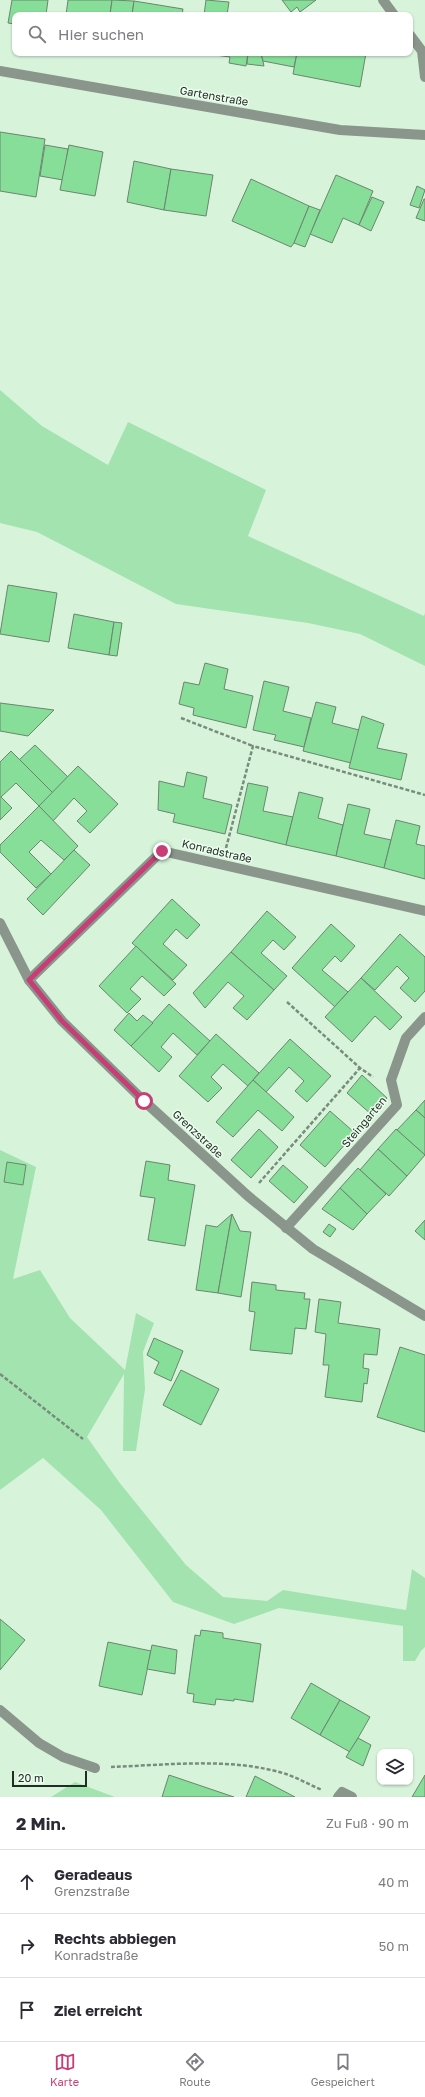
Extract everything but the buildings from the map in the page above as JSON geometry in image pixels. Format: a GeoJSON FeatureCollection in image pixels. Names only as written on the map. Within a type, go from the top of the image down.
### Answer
{"type":"FeatureCollection","features":[{"type":"Feature","properties":{"kind":"street"},"geometry":{"type":"LineString","coordinates":[[383,0],[392,12]]}},
{"type":"Feature","properties":{"kind":"street"},"geometry":{"type":"LineString","coordinates":[[413,39],[422,51],[425,77]]}},
{"type":"Feature","properties":{"kind":"street","name":"Gartenstraße"},"geometry":{"type":"LineString","coordinates":[[0,71],[340,130],[425,135]]}},
{"type":"Feature","properties":{"kind":"street","name":"Konradstraße"},"geometry":{"type":"LineString","coordinates":[[29,980],[162,851],[425,911]]}},
{"type":"Feature","properties":{"kind":"street","name":"Grenzstraße"},"geometry":{"type":"LineString","coordinates":[[0,923],[29,980],[62,1021],[144,1101],[248,1196],[313,1249],[425,1316]]}},
{"type":"Feature","properties":{"kind":"street"},"geometry":{"type":"LineString","coordinates":[[391,1080],[406,1038],[425,1017]]}},
{"type":"Feature","properties":{"kind":"street","name":"Steingarten"},"geometry":{"type":"LineString","coordinates":[[286,1228],[397,1105],[391,1080]]}},
{"type":"Feature","properties":{"kind":"street"},"geometry":{"type":"LineString","coordinates":[[0,1710],[39,1743],[63,1757],[95,1768]]}},
{"type":"Feature","properties":{"kind":"street"},"geometry":{"type":"LineString","coordinates":[[334,1795],[342,1792],[352,1797]]}},
{"type":"Feature","properties":{"kind":"path"},"geometry":{"type":"LineString","coordinates":[[181,718],[253,746],[425,795]]}},
{"type":"Feature","properties":{"kind":"path"},"geometry":{"type":"LineString","coordinates":[[222,864],[253,746]]}},
{"type":"Feature","properties":{"kind":"path"},"geometry":{"type":"LineString","coordinates":[[287,1002],[370,1076],[391,1080]]}},
{"type":"Feature","properties":{"kind":"path"},"geometry":{"type":"LineString","coordinates":[[248,1196],[360,1068]]}},
{"type":"Feature","properties":{"kind":"path"},"geometry":{"type":"LineString","coordinates":[[0,1374],[83,1439]]}},
{"type":"Feature","properties":{"kind":"path"},"geometry":{"type":"LineString","coordinates":[[95,1768],[174,1764],[247,1766],[286,1774],[334,1795]]}},
{"type":"Feature","properties":{"kind":"green space"},"geometry":{"type":"Polygon","coordinates":[[[0,390],[42,426],[108,465],[128,422],[266,490],[248,536],[424,616],[425,613],[425,666],[360,634],[308,623],[176,604],[37,532],[0,523],[0,390]]]}},
{"type":"Feature","properties":{"kind":"green space"},"geometry":{"type":"Polygon","coordinates":[[[0,1150],[36,1167],[13,1279],[40,1270],[70,1318],[125,1370],[136,1313],[154,1323],[143,1352],[145,1389],[136,1451],[123,1451],[124,1374],[87,1437],[119,1482],[186,1565],[223,1597],[267,1601],[283,1590],[406,1610],[412,1569],[425,1578],[425,1647],[415,1661],[403,1661],[403,1626],[279,1608],[234,1624],[173,1602],[101,1510],[43,1458],[0,1490],[0,1150]]]}},
{"type":"Feature","properties":{"kind":"green space"},"geometry":{"type":"Polygon","coordinates":[[[75,1782],[115,1797],[51,1797],[75,1782]]]}},
{"type":"Feature","properties":{"kind":"route"},"geometry":{"type":"LineString","coordinates":[[144,1101],[62,1021],[29,980],[162,851]]}}]}
